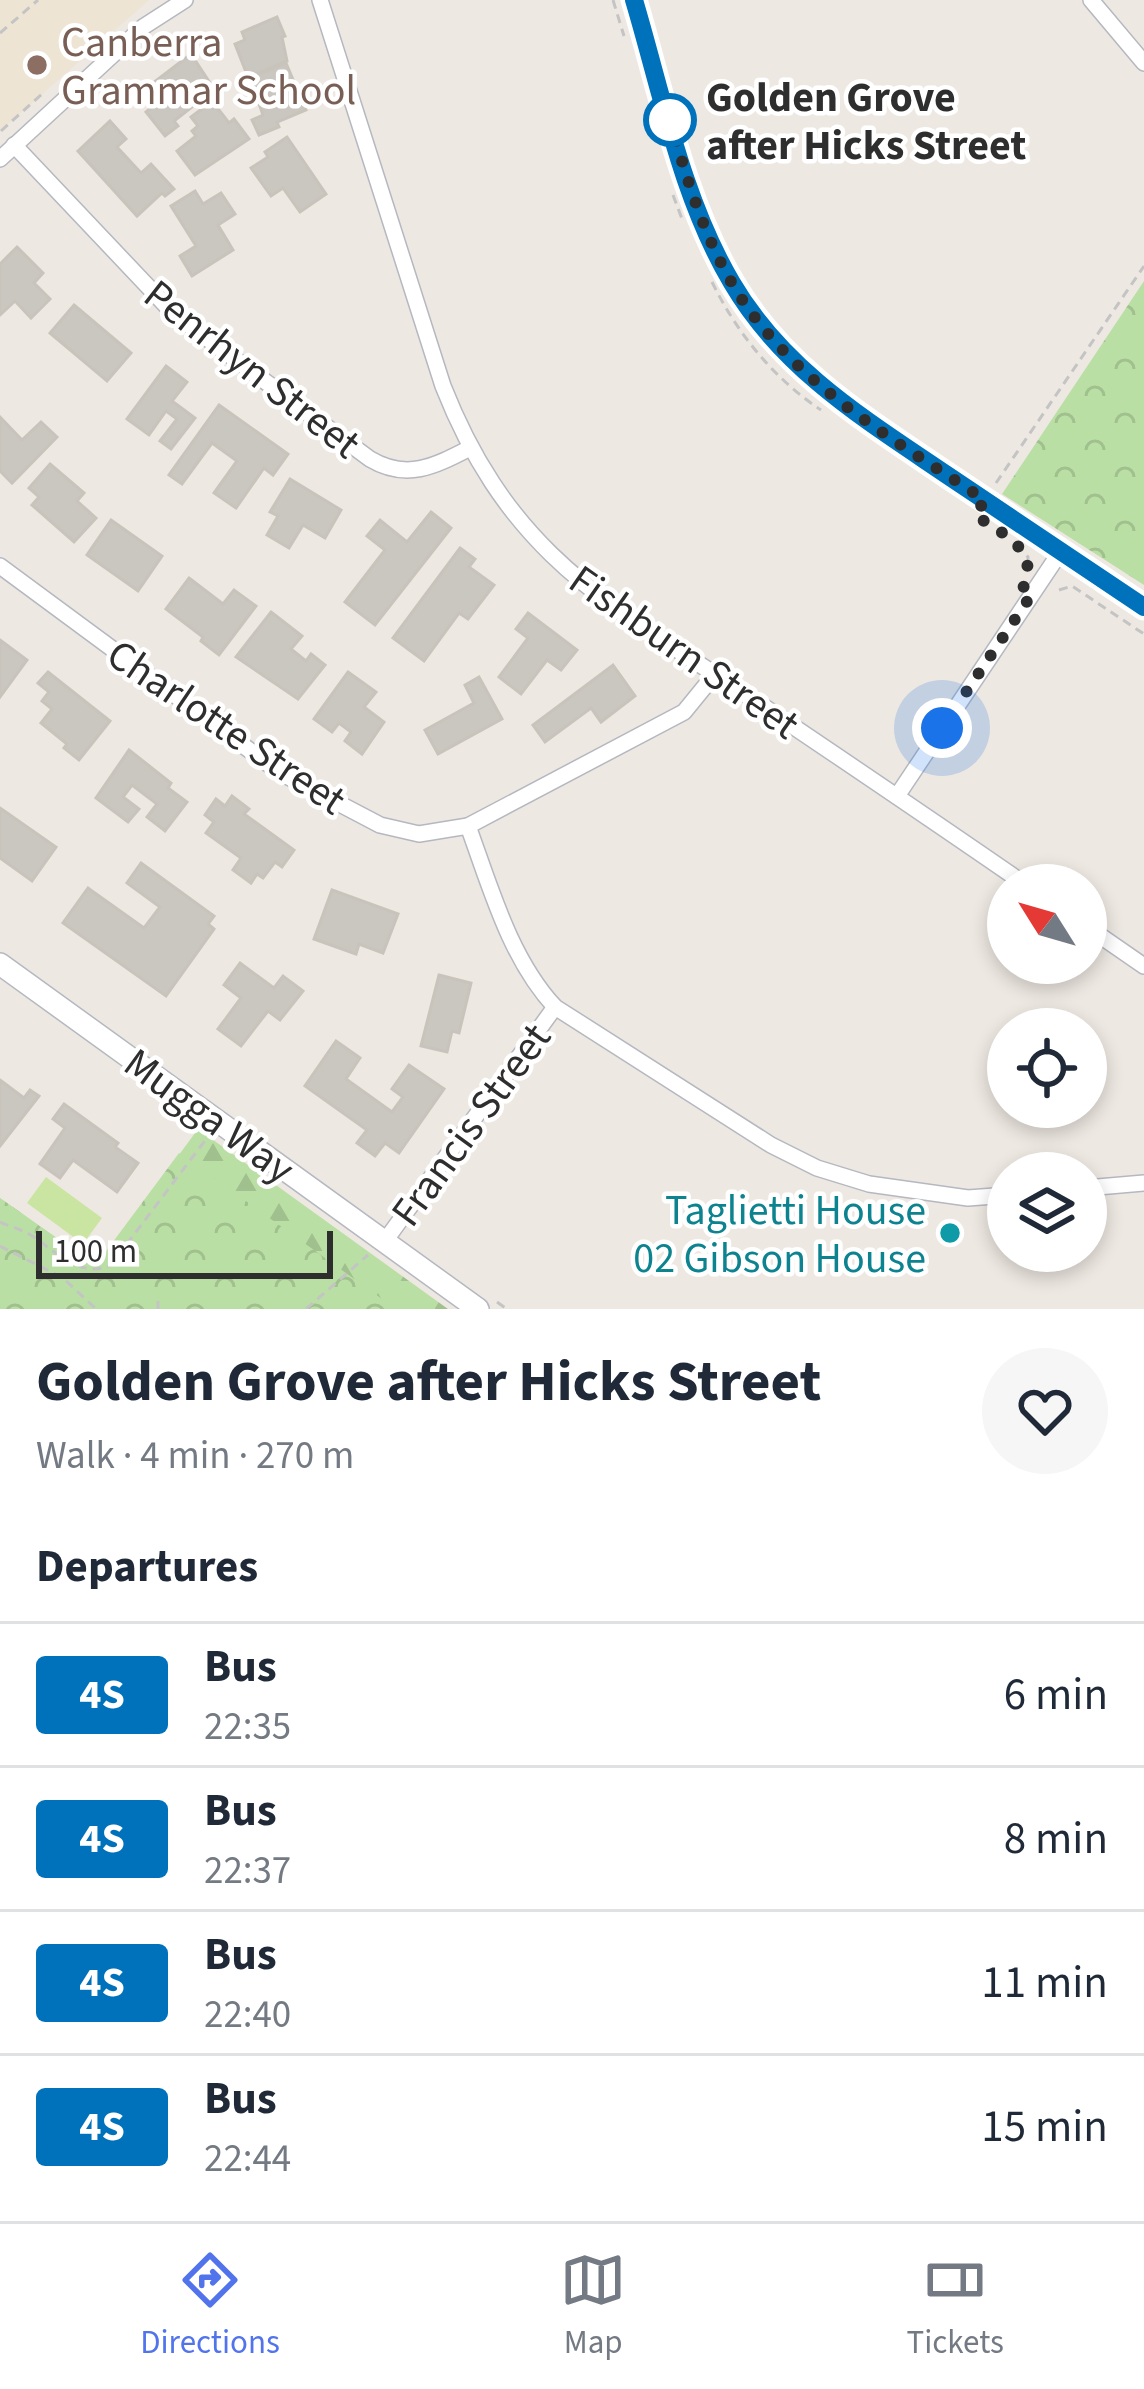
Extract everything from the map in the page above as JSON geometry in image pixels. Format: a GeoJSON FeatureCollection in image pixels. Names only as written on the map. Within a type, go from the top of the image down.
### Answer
{"type":"FeatureCollection","features":[{"type":"Feature","properties":{"kind":"main road","name":"Mugga Way"},"geometry":{"type":"LineString","coordinates":[[0,964],[478,1309]]}},
{"type":"Feature","properties":{"kind":"street"},"geometry":{"type":"LineString","coordinates":[[0,159],[143,27],[185,0]]}},
{"type":"Feature","properties":{"kind":"street","name":"Fishburn Street"},"geometry":{"type":"LineString","coordinates":[[320,0],[443,386],[470,448],[522,525],[597,597],[995,864]]}},
{"type":"Feature","properties":{"kind":"street"},"geometry":{"type":"LineString","coordinates":[[634,0],[712,246],[747,307],[785,354],[835,398],[1144,607]]}},
{"type":"Feature","properties":{"kind":"street"},"geometry":{"type":"LineString","coordinates":[[1091,0],[1144,63]]}},
{"type":"Feature","properties":{"kind":"street","name":"Penrhyn Street"},"geometry":{"type":"LineString","coordinates":[[14,146],[164,306],[370,459],[406,472],[432,468],[470,448]]}},
{"type":"Feature","properties":{"kind":"street"},"geometry":{"type":"LineString","coordinates":[[896,796],[1060,550]]}},
{"type":"Feature","properties":{"kind":"street","name":"Charlotte Street"},"geometry":{"type":"LineString","coordinates":[[0,566],[279,772],[380,824],[419,834],[468,826],[684,712],[715,674]]}},
{"type":"Feature","properties":{"kind":"street"},"geometry":{"type":"LineString","coordinates":[[468,826],[515,944],[538,987],[555,1007],[771,1145],[817,1168],[868,1184],[987,1197]]}},
{"type":"Feature","properties":{"kind":"street"},"geometry":{"type":"LineString","coordinates":[[1107,940],[1144,966]]}},
{"type":"Feature","properties":{"kind":"street","name":"Francis Street"},"geometry":{"type":"LineString","coordinates":[[385,1241],[555,1007]]}},
{"type":"Feature","properties":{"kind":"street"},"geometry":{"type":"LineString","coordinates":[[1107,1186],[1144,1183]]}},
{"type":"Feature","properties":{"kind":"path"},"geometry":{"type":"LineString","coordinates":[[0,34],[38,0]]}},
{"type":"Feature","properties":{"kind":"path"},"geometry":{"type":"LineString","coordinates":[[613,0],[626,42]]}},
{"type":"Feature","properties":{"kind":"path"},"geometry":{"type":"LineString","coordinates":[[671,188],[687,229]]}},
{"type":"Feature","properties":{"kind":"path"},"geometry":{"type":"LineString","coordinates":[[985,500],[1144,266]]}},
{"type":"Feature","properties":{"kind":"path"},"geometry":{"type":"LineString","coordinates":[[706,268],[724,307],[770,369],[827,415]]}},
{"type":"Feature","properties":{"kind":"path"},"geometry":{"type":"LineString","coordinates":[[1016,543],[1028,556],[1029,576],[1023,588],[1044,602],[1051,592],[1072,586],[1144,634]]}},
{"type":"Feature","properties":{"kind":"path"},"geometry":{"type":"LineString","coordinates":[[0,1222],[27,1233],[76,1266],[102,1269],[111,1264],[218,1122]]}},
{"type":"Feature","properties":{"kind":"path"},"geometry":{"type":"LineString","coordinates":[[307,1309],[385,1241]]}},
{"type":"Feature","properties":{"kind":"path"},"geometry":{"type":"LineString","coordinates":[[0,1246],[63,1278],[95,1309]]}},
{"type":"Feature","properties":{"kind":"path"},"geometry":{"type":"LineString","coordinates":[[158,1300],[158,1309]]}},
{"type":"Feature","properties":{"kind":"shaded area","name":"Canberra Grammar School"},"geometry":{"type":"Polygon","coordinates":[[[0,0],[149,0],[0,131],[0,0]]]}},
{"type":"Feature","properties":{"kind":"green space"},"geometry":{"type":"Polygon","coordinates":[[[1144,281],[1144,585],[1002,494],[1144,281]]]}},
{"type":"Feature","properties":{"kind":"green space"},"geometry":{"type":"Polygon","coordinates":[[[198,1129],[448,1309],[0,1309],[0,1198],[97,1266],[198,1129]]]}},
{"type":"Feature","properties":{"kind":"green space"},"geometry":{"type":"Polygon","coordinates":[[[179,1153],[396,1309],[0,1309],[0,1198],[95,1266],[179,1153]]]}},
{"type":"Feature","properties":{"kind":"green space"},"geometry":{"type":"Polygon","coordinates":[[[46,1177],[102,1218],[83,1244],[27,1203],[46,1177]]]}},
{"type":"Feature","properties":{"kind":"building"},"geometry":{"type":"Polygon","coordinates":[[[277,17],[287,61],[248,77],[235,44],[245,40],[242,32],[277,17]]]}},
{"type":"Feature","properties":{"kind":"building"},"geometry":{"type":"Polygon","coordinates":[[[191,54],[210,83],[192,97],[197,103],[174,121],[178,126],[165,136],[146,112],[164,97],[153,83],[191,54]]]}},
{"type":"Feature","properties":{"kind":"building"},"geometry":{"type":"Polygon","coordinates":[[[286,63],[306,110],[259,135],[252,120],[263,115],[250,78],[286,63]]]}},
{"type":"Feature","properties":{"kind":"building"},"geometry":{"type":"Polygon","coordinates":[[[212,101],[249,139],[195,175],[177,151],[196,136],[192,131],[198,126],[191,117],[212,101]]]}},
{"type":"Feature","properties":{"kind":"building"},"geometry":{"type":"Polygon","coordinates":[[[110,121],[126,139],[117,147],[141,173],[151,164],[174,189],[165,196],[162,193],[137,216],[78,151],[110,121]]]}},
{"type":"Feature","properties":{"kind":"building"},"geometry":{"type":"Polygon","coordinates":[[[287,137],[326,194],[300,212],[283,188],[271,196],[251,168],[287,137]]]}},
{"type":"Feature","properties":{"kind":"building"},"geometry":{"type":"Polygon","coordinates":[[[195,191],[203,204],[221,193],[235,214],[218,225],[233,250],[192,276],[180,256],[196,246],[171,206],[195,191]]]}},
{"type":"Feature","properties":{"kind":"building"},"geometry":{"type":"Polygon","coordinates":[[[17,247],[43,273],[34,283],[50,299],[31,318],[15,301],[0,315],[0,264],[17,247]]]}},
{"type":"Feature","properties":{"kind":"building"},"geometry":{"type":"Polygon","coordinates":[[[74,305],[131,353],[107,381],[50,333],[74,305]]]}},
{"type":"Feature","properties":{"kind":"building"},"geometry":{"type":"Polygon","coordinates":[[[166,366],[187,382],[172,401],[195,418],[171,449],[160,441],[177,419],[166,411],[149,435],[127,419],[166,366]]]}},
{"type":"Feature","properties":{"kind":"building"},"geometry":{"type":"Polygon","coordinates":[[[219,405],[288,454],[273,475],[264,468],[236,508],[214,493],[237,461],[212,443],[182,484],[169,475],[219,405]]]}},
{"type":"Feature","properties":{"kind":"building"},"geometry":{"type":"Polygon","coordinates":[[[0,417],[22,440],[41,422],[57,437],[12,483],[0,471],[0,417]]]}},
{"type":"Feature","properties":{"kind":"building"},"geometry":{"type":"Polygon","coordinates":[[[50,464],[84,493],[77,501],[96,518],[74,542],[32,505],[39,497],[29,488],[50,464]]]}},
{"type":"Feature","properties":{"kind":"building"},"geometry":{"type":"Polygon","coordinates":[[[290,479],[341,510],[325,538],[303,525],[289,548],[267,535],[278,516],[270,512],[290,479]]]}},
{"type":"Feature","properties":{"kind":"building"},"geometry":{"type":"Polygon","coordinates":[[[431,512],[451,528],[375,625],[345,602],[385,550],[367,536],[380,520],[407,542],[431,512]]]}},
{"type":"Feature","properties":{"kind":"building"},"geometry":{"type":"Polygon","coordinates":[[[111,520],[162,556],[138,591],[87,555],[111,520]]]}},
{"type":"Feature","properties":{"kind":"building"},"geometry":{"type":"Polygon","coordinates":[[[460,548],[475,559],[469,567],[494,585],[468,619],[459,613],[424,661],[393,638],[460,548]]]}},
{"type":"Feature","properties":{"kind":"building"},"geometry":{"type":"Polygon","coordinates":[[[189,578],[223,604],[234,590],[256,606],[219,655],[166,609],[189,578]]]}},
{"type":"Feature","properties":{"kind":"building"},"geometry":{"type":"Polygon","coordinates":[[[271,612],[302,636],[291,649],[306,661],[311,654],[325,665],[298,699],[236,657],[271,612]]]}},
{"type":"Feature","properties":{"kind":"building"},"geometry":{"type":"Polygon","coordinates":[[[528,613],[577,650],[561,670],[547,660],[521,694],[499,677],[528,638],[516,629],[528,613]]]}},
{"type":"Feature","properties":{"kind":"building"},"geometry":{"type":"Polygon","coordinates":[[[0,640],[27,660],[0,697],[0,640]]]}},
{"type":"Feature","properties":{"kind":"building"},"geometry":{"type":"Polygon","coordinates":[[[613,665],[635,696],[601,722],[591,708],[545,742],[533,725],[613,665]]]}},
{"type":"Feature","properties":{"kind":"building"},"geometry":{"type":"Polygon","coordinates":[[[48,672],[110,721],[79,760],[41,723],[52,709],[42,701],[49,692],[38,683],[48,672]]]}},
{"type":"Feature","properties":{"kind":"building"},"geometry":{"type":"Polygon","coordinates":[[[348,672],[376,692],[364,707],[384,722],[362,754],[345,741],[351,732],[339,723],[332,732],[314,719],[348,672]]]}},
{"type":"Feature","properties":{"kind":"building"},"geometry":{"type":"Polygon","coordinates":[[[479,677],[502,719],[438,754],[425,730],[474,703],[465,685],[479,677]]]}},
{"type":"Feature","properties":{"kind":"building"},"geometry":{"type":"Polygon","coordinates":[[[129,750],[187,802],[165,831],[147,817],[157,804],[132,785],[123,797],[139,809],[128,822],[96,798],[129,750]]]}},
{"type":"Feature","properties":{"kind":"building"},"geometry":{"type":"Polygon","coordinates":[[[232,796],[249,809],[244,814],[294,850],[282,867],[275,862],[263,878],[257,874],[251,883],[233,870],[241,858],[206,833],[214,822],[205,815],[216,799],[225,806],[232,796]]]}},
{"type":"Feature","properties":{"kind":"building"},"geometry":{"type":"Polygon","coordinates":[[[0,808],[56,847],[32,881],[0,858],[0,808]]]}},
{"type":"Feature","properties":{"kind":"building"},"geometry":{"type":"Polygon","coordinates":[[[141,863],[214,916],[208,924],[214,929],[166,996],[63,923],[88,888],[144,928],[160,907],[127,883],[141,863]]]}},
{"type":"Feature","properties":{"kind":"building"},"geometry":{"type":"Polygon","coordinates":[[[332,890],[398,914],[383,953],[359,944],[356,954],[314,939],[332,890]]]}},
{"type":"Feature","properties":{"kind":"building"},"geometry":{"type":"Polygon","coordinates":[[[240,963],[274,988],[283,976],[303,991],[280,1020],[268,1011],[241,1046],[218,1029],[241,998],[224,985],[240,963]]]}},
{"type":"Feature","properties":{"kind":"building"},"geometry":{"type":"Polygon","coordinates":[[[439,975],[471,983],[459,1033],[452,1031],[447,1052],[421,1046],[439,975]]]}},
{"type":"Feature","properties":{"kind":"building"},"geometry":{"type":"Polygon","coordinates":[[[336,1041],[360,1058],[346,1079],[392,1112],[403,1097],[392,1089],[409,1065],[444,1089],[399,1153],[385,1143],[375,1156],[357,1143],[367,1130],[305,1086],[336,1041]]]}},
{"type":"Feature","properties":{"kind":"building"},"geometry":{"type":"Polygon","coordinates":[[[0,1080],[24,1098],[30,1090],[39,1096],[0,1146],[0,1080]]]}},
{"type":"Feature","properties":{"kind":"building"},"geometry":{"type":"Polygon","coordinates":[[[64,1104],[138,1163],[117,1192],[73,1160],[60,1178],[40,1164],[65,1128],[53,1119],[64,1104]]]}},
{"type":"Feature","properties":{"kind":"bus line","name":"4S"},"geometry":{"type":"LineString","coordinates":[[634,0],[712,246],[758,322],[785,354],[835,398],[1144,607]]}},
{"type":"Feature","properties":{"kind":"place","name":"Canberra Grammar School"},"geometry":{"type":"Point","coordinates":[37,65]}},
{"type":"Feature","properties":{"kind":"place","name":"Golden Grove after Hicks Street"},"geometry":{"type":"Point","coordinates":[670,120]}},
{"type":"Feature","properties":{"kind":"place","name":"Taglietti House 02 Gibson House"},"geometry":{"type":"Point","coordinates":[950,1233]}},
{"type":"Feature","properties":{"kind":"route"},"geometry":{"type":"LineString","coordinates":[[670,120],[712,246],[758,322],[785,354],[835,398],[985,500],[975,515],[1028,556],[1029,576],[1023,588],[1032,594],[942,728]]}}]}
